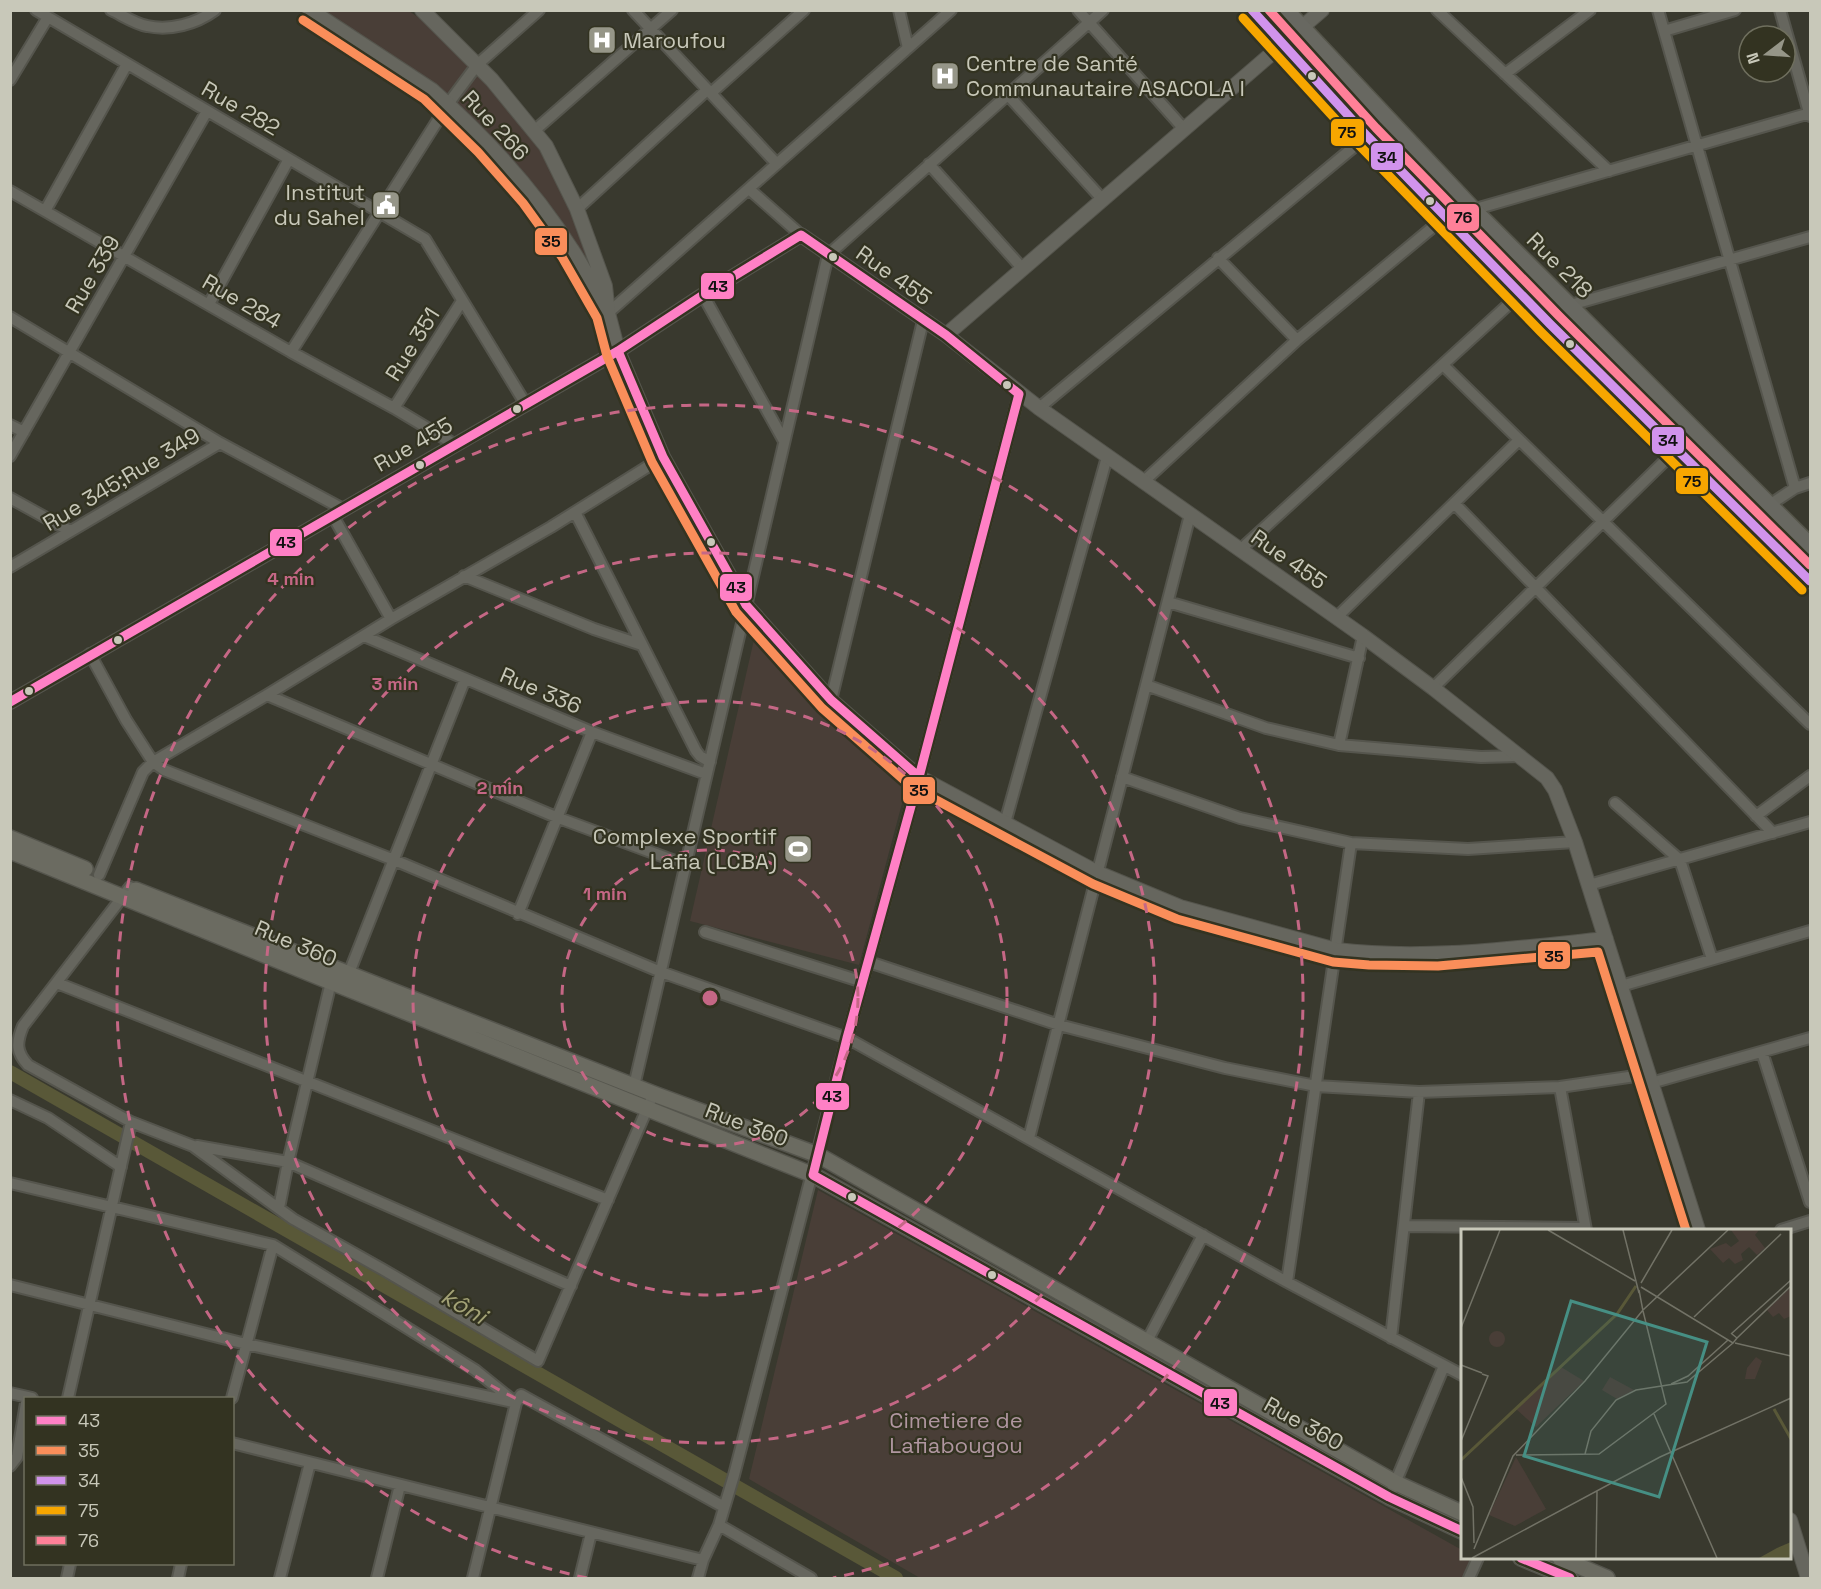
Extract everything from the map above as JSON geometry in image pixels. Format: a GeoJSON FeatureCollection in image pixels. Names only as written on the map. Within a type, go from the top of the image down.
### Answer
{"type":"FeatureCollection","features":[{"type":"Feature","properties":{"kind":"highway"},"geometry":{"type":"LineString","coordinates":[[1252,10],[1366,136],[1520,294],[1810,581]]}},
{"type":"Feature","properties":{"kind":"highway","name":"Rue 218"},"geometry":{"type":"LineString","coordinates":[[1284,10],[1472,210],[1810,547]]}},
{"type":"Feature","properties":{"kind":"main road","name":"Rue 360"},"geometry":{"type":"LineString","coordinates":[[10,838],[99,875],[127,892],[331,982],[647,1110],[813,1174],[1392,1490],[1461,1513]]}},
{"type":"Feature","properties":{"kind":"main road","name":"Rue 360"},"geometry":{"type":"LineString","coordinates":[[10,851],[349,973],[654,1094],[818,1155],[1146,1343],[1461,1530]]}},
{"type":"Feature","properties":{"kind":"main road"},"geometry":{"type":"LineString","coordinates":[[1526,1559],[1570,1578]]}},
{"type":"Feature","properties":{"kind":"main road"},"geometry":{"type":"LineString","coordinates":[[1564,1559],[1607,1578]]}},
{"type":"Feature","properties":{"kind":"street","name":"Rue 282"},"geometry":{"type":"LineString","coordinates":[[36,10],[425,239],[462,301]]}},
{"type":"Feature","properties":{"kind":"street"},"geometry":{"type":"LineString","coordinates":[[111,10],[146,26],[177,27],[203,19],[215,10]]}},
{"type":"Feature","properties":{"kind":"street","name":"Rue 266"},"geometry":{"type":"LineString","coordinates":[[422,10],[492,80],[546,146],[577,209],[605,286],[608,313],[618,351],[663,458],[746,604],[831,700],[919,777],[1098,873],[1180,907],[1336,950],[1416,954],[1480,952],[1606,939]]}},
{"type":"Feature","properties":{"kind":"street"},"geometry":{"type":"LineString","coordinates":[[291,352],[448,104],[477,65],[538,10]]}},
{"type":"Feature","properties":{"kind":"street"},"geometry":{"type":"LineString","coordinates":[[633,10],[777,164]]}},
{"type":"Feature","properties":{"kind":"street"},"geometry":{"type":"LineString","coordinates":[[534,131],[672,10]]}},
{"type":"Feature","properties":{"kind":"street"},"geometry":{"type":"LineString","coordinates":[[577,209],[804,10]]}},
{"type":"Feature","properties":{"kind":"street"},"geometry":{"type":"LineString","coordinates":[[899,10],[908,48]]}},
{"type":"Feature","properties":{"kind":"street"},"geometry":{"type":"LineString","coordinates":[[608,313],[951,10]]}},
{"type":"Feature","properties":{"kind":"street"},"geometry":{"type":"LineString","coordinates":[[1078,10],[1184,129]]}},
{"type":"Feature","properties":{"kind":"street"},"geometry":{"type":"LineString","coordinates":[[634,1086],[828,255],[1103,10]]}},
{"type":"Feature","properties":{"kind":"street"},"geometry":{"type":"LineString","coordinates":[[946,336],[1322,10]]}},
{"type":"Feature","properties":{"kind":"street"},"geometry":{"type":"LineString","coordinates":[[1437,10],[1609,171]]}},
{"type":"Feature","properties":{"kind":"street"},"geometry":{"type":"LineString","coordinates":[[1658,10],[1795,488]]}},
{"type":"Feature","properties":{"kind":"street"},"geometry":{"type":"LineString","coordinates":[[1664,31],[1735,10]]}},
{"type":"Feature","properties":{"kind":"street"},"geometry":{"type":"LineString","coordinates":[[1472,210],[1810,114],[1780,10]]}},
{"type":"Feature","properties":{"kind":"street","name":"Rue 266"},"geometry":{"type":"LineString","coordinates":[[311,11],[415,79],[448,104],[532,195],[572,250],[608,313]]}},
{"type":"Feature","properties":{"kind":"street"},"geometry":{"type":"LineString","coordinates":[[1505,74],[1583,12]]}},
{"type":"Feature","properties":{"kind":"street"},"geometry":{"type":"LineString","coordinates":[[10,80],[48,17]]}},
{"type":"Feature","properties":{"kind":"street"},"geometry":{"type":"LineString","coordinates":[[45,211],[127,64]]}},
{"type":"Feature","properties":{"kind":"street"},"geometry":{"type":"LineString","coordinates":[[1008,95],[1103,200]]}},
{"type":"Feature","properties":{"kind":"street","name":"Rue 339"},"geometry":{"type":"LineString","coordinates":[[10,456],[207,111]]}},
{"type":"Feature","properties":{"kind":"street"},"geometry":{"type":"LineString","coordinates":[[1039,408],[1366,136]]}},
{"type":"Feature","properties":{"kind":"street"},"geometry":{"type":"LineString","coordinates":[[209,304],[289,159]]}},
{"type":"Feature","properties":{"kind":"street"},"geometry":{"type":"LineString","coordinates":[[929,164],[1023,269]]}},
{"type":"Feature","properties":{"kind":"street"},"geometry":{"type":"LineString","coordinates":[[749,189],[801,235]]}},
{"type":"Feature","properties":{"kind":"street","name":"Rue 284"},"geometry":{"type":"LineString","coordinates":[[10,191],[454,444]]}},
{"type":"Feature","properties":{"kind":"street"},"geometry":{"type":"LineString","coordinates":[[1143,482],[1297,340],[1445,217]]}},
{"type":"Feature","properties":{"kind":"street","name":"Rue 455"},"geometry":{"type":"LineString","coordinates":[[10,702],[618,351],[801,235],[946,336],[1019,394],[1107,457],[1363,636],[1521,756],[1547,778],[1555,790],[1575,842]]}},
{"type":"Feature","properties":{"kind":"street"},"geometry":{"type":"LineString","coordinates":[[1550,324],[1567,306],[1810,237]]}},
{"type":"Feature","properties":{"kind":"street"},"geometry":{"type":"LineString","coordinates":[[1218,258],[1297,340]]}},
{"type":"Feature","properties":{"kind":"street"},"geometry":{"type":"LineString","coordinates":[[1240,550],[1520,294]]}},
{"type":"Feature","properties":{"kind":"street"},"geometry":{"type":"LineString","coordinates":[[703,295],[784,441]]}},
{"type":"Feature","properties":{"kind":"street"},"geometry":{"type":"LineString","coordinates":[[462,301],[525,403]]}},
{"type":"Feature","properties":{"kind":"street","name":"Rue 351"},"geometry":{"type":"LineString","coordinates":[[394,408],[462,301]]}},
{"type":"Feature","properties":{"kind":"street"},"geometry":{"type":"LineString","coordinates":[[10,317],[338,512],[391,619]]}},
{"type":"Feature","properties":{"kind":"street"},"geometry":{"type":"LineString","coordinates":[[831,700],[923,321]]}},
{"type":"Feature","properties":{"kind":"street"},"geometry":{"type":"LineString","coordinates":[[1443,365],[1810,724]]}},
{"type":"Feature","properties":{"kind":"street"},"geometry":{"type":"LineString","coordinates":[[698,1578],[703,1560],[719,1525],[734,1475],[847,1038],[919,777],[1019,394]]}},
{"type":"Feature","properties":{"kind":"street"},"geometry":{"type":"LineString","coordinates":[[10,425],[24,432]]}},
{"type":"Feature","properties":{"kind":"street"},"geometry":{"type":"LineString","coordinates":[[1336,618],[1519,440]]}},
{"type":"Feature","properties":{"kind":"street","name":"Rue 345;Rue 349"},"geometry":{"type":"LineString","coordinates":[[10,567],[220,442]]}},
{"type":"Feature","properties":{"kind":"street"},"geometry":{"type":"LineString","coordinates":[[1433,688],[1677,450]]}},
{"type":"Feature","properties":{"kind":"street"},"geometry":{"type":"LineString","coordinates":[[1005,823],[1107,457]]}},
{"type":"Feature","properties":{"kind":"street"},"geometry":{"type":"LineString","coordinates":[[99,875],[143,772],[153,762],[663,458]]}},
{"type":"Feature","properties":{"kind":"street"},"geometry":{"type":"LineString","coordinates":[[1768,506],[1795,488],[1810,483]]}},
{"type":"Feature","properties":{"kind":"street"},"geometry":{"type":"LineString","coordinates":[[10,498],[70,531]]}},
{"type":"Feature","properties":{"kind":"street"},"geometry":{"type":"LineString","coordinates":[[1454,503],[1773,833]]}},
{"type":"Feature","properties":{"kind":"street"},"geometry":{"type":"LineString","coordinates":[[575,512],[696,751],[710,762]]}},
{"type":"Feature","properties":{"kind":"street"},"geometry":{"type":"LineString","coordinates":[[1029,1138],[1190,515]]}},
{"type":"Feature","properties":{"kind":"street"},"geometry":{"type":"LineString","coordinates":[[464,576],[594,629],[642,645]]}},
{"type":"Feature","properties":{"kind":"street"},"geometry":{"type":"LineString","coordinates":[[1168,602],[1359,658]]}},
{"type":"Feature","properties":{"kind":"street","name":"Rue 336"},"geometry":{"type":"LineString","coordinates":[[364,636],[591,732],[706,774]]}},
{"type":"Feature","properties":{"kind":"street"},"geometry":{"type":"LineString","coordinates":[[1340,746],[1363,636]]}},
{"type":"Feature","properties":{"kind":"street"},"geometry":{"type":"LineString","coordinates":[[90,654],[126,720],[153,762],[164,770],[394,860],[518,914],[661,972],[847,1038],[1287,1282],[1461,1374]]}},
{"type":"Feature","properties":{"kind":"street"},"geometry":{"type":"LineString","coordinates":[[349,973],[465,679]]}},
{"type":"Feature","properties":{"kind":"street"},"geometry":{"type":"LineString","coordinates":[[1146,685],[1266,728],[1340,746],[1481,757],[1521,756]]}},
{"type":"Feature","properties":{"kind":"street"},"geometry":{"type":"LineString","coordinates":[[267,695],[556,817],[686,865]]}},
{"type":"Feature","properties":{"kind":"street"},"geometry":{"type":"LineString","coordinates":[[518,914],[591,732]]}},
{"type":"Feature","properties":{"kind":"street"},"geometry":{"type":"LineString","coordinates":[[1756,816],[1810,776]]}},
{"type":"Feature","properties":{"kind":"street"},"geometry":{"type":"LineString","coordinates":[[1122,777],[1240,818],[1351,843],[1468,849],[1575,842],[1698,1229]]}},
{"type":"Feature","properties":{"kind":"street"},"geometry":{"type":"LineString","coordinates":[[1615,803],[1680,860],[1712,959]]}},
{"type":"Feature","properties":{"kind":"street"},"geometry":{"type":"LineString","coordinates":[[1589,885],[1810,822]]}},
{"type":"Feature","properties":{"kind":"street"},"geometry":{"type":"LineString","coordinates":[[1287,1282],[1351,843]]}},
{"type":"Feature","properties":{"kind":"street"},"geometry":{"type":"LineString","coordinates":[[127,892],[23,1026],[17,1047],[21,1057],[28,1065],[131,1126],[193,1146],[288,1162],[571,1286]]}},
{"type":"Feature","properties":{"kind":"street"},"geometry":{"type":"LineString","coordinates":[[1621,986],[1810,931]]}},
{"type":"Feature","properties":{"kind":"street"},"geometry":{"type":"LineString","coordinates":[[705,932],[863,982]]}},
{"type":"Feature","properties":{"kind":"street"},"geometry":{"type":"LineString","coordinates":[[869,962],[1059,1025],[1225,1068],[1316,1086],[1419,1092],[1560,1087],[1650,1078],[1762,1052],[1810,1038]]}},
{"type":"Feature","properties":{"kind":"street"},"geometry":{"type":"LineString","coordinates":[[57,982],[608,1200]]}},
{"type":"Feature","properties":{"kind":"street"},"geometry":{"type":"LineString","coordinates":[[279,1208],[331,982]]}},
{"type":"Feature","properties":{"kind":"street"},"geometry":{"type":"LineString","coordinates":[[1762,1052],[1808,1188],[1810,1202]]}},
{"type":"Feature","properties":{"kind":"street"},"geometry":{"type":"LineString","coordinates":[[1405,1226],[1586,1229],[1560,1087]]}},
{"type":"Feature","properties":{"kind":"street"},"geometry":{"type":"LineString","coordinates":[[1391,1338],[1419,1092]]}},
{"type":"Feature","properties":{"kind":"street"},"geometry":{"type":"LineString","coordinates":[[193,1146],[293,1219],[538,1361],[654,1094]]}},
{"type":"Feature","properties":{"kind":"street"},"geometry":{"type":"LineString","coordinates":[[10,1100],[48,1118],[122,1167]]}},
{"type":"Feature","properties":{"kind":"street"},"geometry":{"type":"LineString","coordinates":[[68,1397],[131,1126]]}},
{"type":"Feature","properties":{"kind":"street"},"geometry":{"type":"LineString","coordinates":[[10,1183],[273,1245],[475,1370],[516,1403]]}},
{"type":"Feature","properties":{"kind":"street"},"geometry":{"type":"LineString","coordinates":[[1784,1229],[1810,1221]]}},
{"type":"Feature","properties":{"kind":"street"},"geometry":{"type":"LineString","coordinates":[[1146,1343],[1203,1234]]}},
{"type":"Feature","properties":{"kind":"street"},"geometry":{"type":"LineString","coordinates":[[232,1397],[273,1245]]}},
{"type":"Feature","properties":{"kind":"street"},"geometry":{"type":"LineString","coordinates":[[10,1285],[246,1344],[516,1403]]}},
{"type":"Feature","properties":{"kind":"street"},"geometry":{"type":"LineString","coordinates":[[1392,1490],[1444,1366]]}},
{"type":"Feature","properties":{"kind":"street"},"geometry":{"type":"LineString","coordinates":[[473,1578],[516,1403],[520,1395],[724,1508]]}},
{"type":"Feature","properties":{"kind":"street"},"geometry":{"type":"LineString","coordinates":[[10,1466],[17,1457],[24,1416]]}},
{"type":"Feature","properties":{"kind":"street"},"geometry":{"type":"LineString","coordinates":[[234,1443],[703,1560]]}},
{"type":"Feature","properties":{"kind":"street"},"geometry":{"type":"LineString","coordinates":[[280,1578],[310,1462]]}},
{"type":"Feature","properties":{"kind":"street"},"geometry":{"type":"LineString","coordinates":[[377,1578],[400,1485]]}},
{"type":"Feature","properties":{"kind":"street"},"geometry":{"type":"LineString","coordinates":[[719,1525],[811,1578]]}},
{"type":"Feature","properties":{"kind":"street"},"geometry":{"type":"LineString","coordinates":[[1791,1529],[1808,1578]]}},
{"type":"Feature","properties":{"kind":"street"},"geometry":{"type":"LineString","coordinates":[[580,1578],[591,1533]]}},
{"type":"Feature","properties":{"kind":"street"},"geometry":{"type":"LineString","coordinates":[[1469,1578],[1477,1559]]}},
{"type":"Feature","properties":{"kind":"green space"},"geometry":{"type":"Polygon","coordinates":[[[329,10],[409,11],[429,25],[476,71],[539,149],[559,181],[580,230],[596,284],[500,153],[327,14],[329,10]]]}},
{"type":"Feature","properties":{"kind":"green space","name":"Complexe Sportif Lafia (LCBA)"},"geometry":{"type":"Polygon","coordinates":[[[758,622],[829,707],[909,777],[859,965],[690,921],[758,622]]]}},
{"type":"Feature","properties":{"kind":"green space","name":"Cimetiere de Lafiabougou"},"geometry":{"type":"Polygon","coordinates":[[[818,1190],[1461,1549],[1461,1559],[1474,1559],[1464,1578],[920,1578],[749,1479],[818,1190]]]}},
{"type":"Feature","properties":{"kind":"waterway","name":"kôni"},"geometry":{"type":"LineString","coordinates":[[10,1072],[896,1578]]}},
{"type":"Feature","properties":{"kind":"transit line","name":"34"},"geometry":{"type":"LineString","coordinates":[[1252,10],[1367,136],[1550,324],[1810,581]]}},
{"type":"Feature","properties":{"kind":"transit line","name":"76"},"geometry":{"type":"LineString","coordinates":[[1269,10],[1376,128],[1559,316],[1810,565]]}},
{"type":"Feature","properties":{"kind":"transit line","name":"75"},"geometry":{"type":"LineString","coordinates":[[1243,18],[1358,144],[1541,332],[1802,590]]}},
{"type":"Feature","properties":{"kind":"transit line","name":"35"},"geometry":{"type":"LineString","coordinates":[[303,20],[424,99],[478,152],[523,203],[562,257],[597,318],[607,356],[652,462],[736,612],[822,708],[912,787],[1093,884],[1177,919],[1333,962],[1438,966],[1598,952],[1686,1229]]}},
{"type":"Feature","properties":{"kind":"transit line","name":"43"},"geometry":{"type":"LineString","coordinates":[[10,702],[618,351],[801,235],[946,335],[1019,394],[919,777],[847,1038],[813,1175],[1389,1497],[1461,1531]]}},
{"type":"Feature","properties":{"kind":"transit line","name":"43"},"geometry":{"type":"LineString","coordinates":[[618,351],[663,457],[746,605],[831,700],[919,777]]}},
{"type":"Feature","properties":{"kind":"transit line","name":"43"},"geometry":{"type":"LineString","coordinates":[[1523,1559],[1570,1578]]}},
{"type":"Feature","properties":{"kind":"place","name":"Maroufou"},"geometry":{"type":"Point","coordinates":[602,40]}},
{"type":"Feature","properties":{"kind":"place","name":"Centre de Santé Communautaire ASACOLA I"},"geometry":{"type":"Point","coordinates":[945,76]}},
{"type":"Feature","properties":{"kind":"place","name":"Institut du Sahel"},"geometry":{"type":"Point","coordinates":[386,205]}},
{"type":"Feature","properties":{"kind":"place","name":"Complexe Sportif Lafia (LCBA)"},"geometry":{"type":"Point","coordinates":[798,849]}}]}
